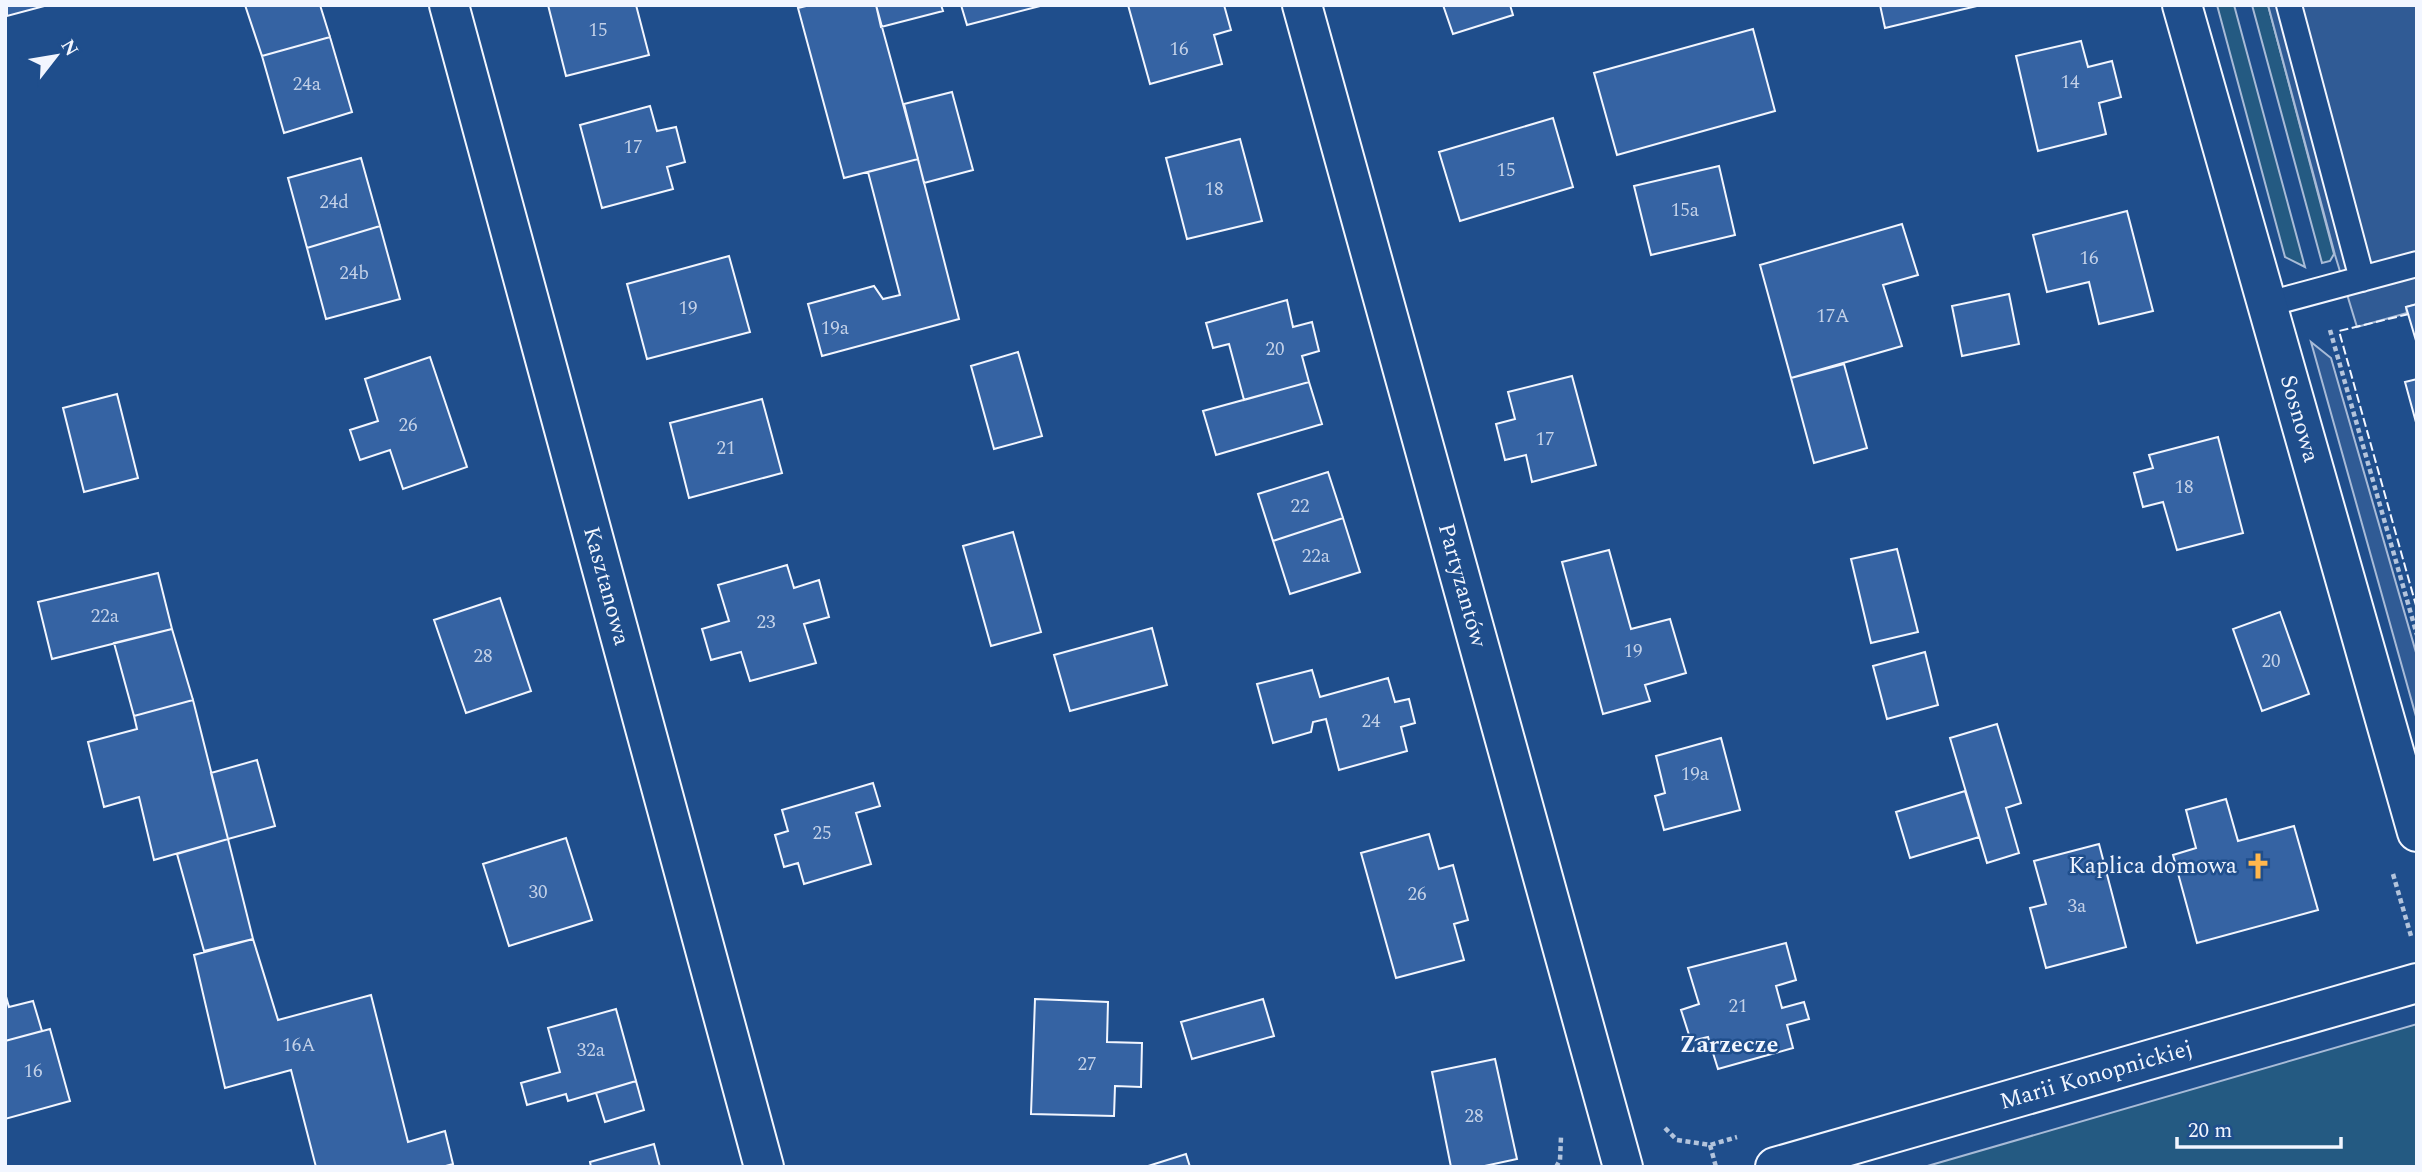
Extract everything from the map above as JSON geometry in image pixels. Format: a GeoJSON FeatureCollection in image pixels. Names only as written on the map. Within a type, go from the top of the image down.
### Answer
{"type":"FeatureCollection","features":[{"type":"Feature","properties":{"kind":"street","name":"Kasztanowa"},"geometry":{"type":"LineString","coordinates":[[449,5],[764,1167]]}},
{"type":"Feature","properties":{"kind":"street","name":"Partyzantów"},"geometry":{"type":"LineString","coordinates":[[1302,5],[1623,1167]]}},
{"type":"Feature","properties":{"kind":"street","name":"Sosnowa"},"geometry":{"type":"LineString","coordinates":[[2182,5],[2417,832]]}},
{"type":"Feature","properties":{"kind":"street","name":"Marii Konopnickiej"},"geometry":{"type":"LineString","coordinates":[[1775,1167],[2417,983]]}},
{"type":"Feature","properties":{"kind":"lane"},"geometry":{"type":"LineString","coordinates":[[2289,5],[2362,279]]}},
{"type":"Feature","properties":{"kind":"lane"},"geometry":{"type":"LineString","coordinates":[[2269,304],[2417,264]]}},
{"type":"Feature","properties":{"kind":"path"},"geometry":{"type":"LineString","coordinates":[[2392,869],[2411,935],[2405,943]]}},
{"type":"Feature","properties":{"kind":"path"},"geometry":{"type":"LineString","coordinates":[[1663,1126],[1677,1140],[1710,1144],[1750,1134]]}},
{"type":"Feature","properties":{"kind":"path"},"geometry":{"type":"LineString","coordinates":[[1710,1144],[1716,1167]]}},
{"type":"Feature","properties":{"kind":"shaded area"},"geometry":{"type":"Polygon","coordinates":[[[2217,5],[2234,5],[2305,267],[2285,257],[2217,5]]]}},
{"type":"Feature","properties":{"kind":"shaded area"},"geometry":{"type":"Polygon","coordinates":[[[2252,5],[2268,5],[2334,254],[2330,261],[2322,263],[2252,5]]]}},
{"type":"Feature","properties":{"kind":"shaded area"},"geometry":{"type":"Polygon","coordinates":[[[2268,5],[2417,5],[2417,304],[2406,307],[2407,313],[2357,327],[2268,5]]]}},
{"type":"Feature","properties":{"kind":"shaded area"},"geometry":{"type":"Polygon","coordinates":[[[2311,342],[2331,358],[2417,656],[2417,720],[2311,342]]]}},
{"type":"Feature","properties":{"kind":"shaded area"},"geometry":{"type":"Polygon","coordinates":[[[2417,1024],[2417,1167],[1924,1167],[2417,1024]]]}},
{"type":"Feature","properties":{"kind":"building"},"geometry":{"type":"Polygon","coordinates":[[[7,5],[48,5],[7,16],[7,5]]]}},
{"type":"Feature","properties":{"kind":"building"},"geometry":{"type":"Polygon","coordinates":[[[245,5],[320,5],[330,37],[262,56],[245,5]]]}},
{"type":"Feature","properties":{"kind":"building"},"geometry":{"type":"Polygon","coordinates":[[[548,5],[636,5],[649,55],[566,76],[548,5]]]}},
{"type":"Feature","properties":{"kind":"building"},"geometry":{"type":"Polygon","coordinates":[[[810,5],[876,5],[918,159],[844,178],[798,8],[810,5]]]}},
{"type":"Feature","properties":{"kind":"building"},"geometry":{"type":"Polygon","coordinates":[[[876,5],[941,5],[943,11],[881,27],[876,5]]]}},
{"type":"Feature","properties":{"kind":"building"},"geometry":{"type":"Polygon","coordinates":[[[961,5],[1044,5],[967,25],[961,5]]]}},
{"type":"Feature","properties":{"kind":"building"},"geometry":{"type":"Polygon","coordinates":[[[1128,5],[1224,5],[1231,30],[1214,35],[1222,64],[1150,84],[1128,5]]]}},
{"type":"Feature","properties":{"kind":"building"},"geometry":{"type":"Polygon","coordinates":[[[1443,5],[1510,5],[1513,15],[1453,34],[1443,5]]]}},
{"type":"Feature","properties":{"kind":"building"},"geometry":{"type":"Polygon","coordinates":[[[1880,5],[1981,5],[1885,28],[1880,5]]]}},
{"type":"Feature","properties":{"kind":"building"},"geometry":{"type":"Polygon","coordinates":[[[1753,29],[1775,111],[1617,155],[1594,73],[1753,29]]]}},
{"type":"Feature","properties":{"kind":"building"},"geometry":{"type":"Polygon","coordinates":[[[330,37],[352,112],[284,133],[262,56],[330,37]]]}},
{"type":"Feature","properties":{"kind":"building"},"geometry":{"type":"Polygon","coordinates":[[[2081,41],[2088,67],[2112,61],[2121,97],[2099,103],[2106,134],[2038,151],[2016,56],[2081,41]]]}},
{"type":"Feature","properties":{"kind":"building"},"geometry":{"type":"Polygon","coordinates":[[[952,92],[973,170],[924,183],[904,104],[952,92]]]}},
{"type":"Feature","properties":{"kind":"building"},"geometry":{"type":"Polygon","coordinates":[[[650,106],[657,131],[676,127],[685,162],[667,167],[673,189],[602,208],[580,125],[650,106]]]}},
{"type":"Feature","properties":{"kind":"building"},"geometry":{"type":"Polygon","coordinates":[[[1553,118],[1573,187],[1460,221],[1439,152],[1553,118]]]}},
{"type":"Feature","properties":{"kind":"building"},"geometry":{"type":"Polygon","coordinates":[[[1240,139],[1262,221],[1187,239],[1166,158],[1240,139]]]}},
{"type":"Feature","properties":{"kind":"building"},"geometry":{"type":"Polygon","coordinates":[[[361,158],[380,226],[307,248],[288,178],[361,158]]]}},
{"type":"Feature","properties":{"kind":"building"},"geometry":{"type":"Polygon","coordinates":[[[918,159],[959,319],[822,356],[808,304],[874,286],[883,299],[900,295],[868,172],[918,159]]]}},
{"type":"Feature","properties":{"kind":"building"},"geometry":{"type":"Polygon","coordinates":[[[1719,166],[1735,235],[1651,255],[1634,186],[1719,166]]]}},
{"type":"Feature","properties":{"kind":"building"},"geometry":{"type":"Polygon","coordinates":[[[2127,211],[2153,311],[2099,324],[2089,282],[2047,292],[2033,235],[2127,211]]]}},
{"type":"Feature","properties":{"kind":"building"},"geometry":{"type":"Polygon","coordinates":[[[1902,224],[1918,275],[1883,285],[1902,346],[1791,378],[1760,265],[1902,224]]]}},
{"type":"Feature","properties":{"kind":"building"},"geometry":{"type":"Polygon","coordinates":[[[380,226],[400,299],[326,319],[307,248],[380,226]]]}},
{"type":"Feature","properties":{"kind":"building"},"geometry":{"type":"Polygon","coordinates":[[[729,256],[750,332],[647,359],[627,284],[729,256]]]}},
{"type":"Feature","properties":{"kind":"building"},"geometry":{"type":"Polygon","coordinates":[[[2009,294],[2019,344],[1962,356],[1952,306],[2009,294]]]}},
{"type":"Feature","properties":{"kind":"building"},"geometry":{"type":"Polygon","coordinates":[[[1287,300],[1293,327],[1312,322],[1319,351],[1302,356],[1309,382],[1244,400],[1229,344],[1213,348],[1206,323],[1287,300]]]}},
{"type":"Feature","properties":{"kind":"building"},"geometry":{"type":"Polygon","coordinates":[[[2417,304],[2417,344],[2406,307],[2417,304]]]}},
{"type":"Feature","properties":{"kind":"building"},"geometry":{"type":"Polygon","coordinates":[[[1018,352],[1042,436],[994,449],[971,366],[1018,352]]]}},
{"type":"Feature","properties":{"kind":"building"},"geometry":{"type":"Polygon","coordinates":[[[430,357],[467,467],[403,489],[390,450],[360,460],[350,430],[378,421],[365,379],[430,357]]]}},
{"type":"Feature","properties":{"kind":"building"},"geometry":{"type":"Polygon","coordinates":[[[1844,364],[1867,448],[1814,463],[1791,378],[1844,364]]]}},
{"type":"Feature","properties":{"kind":"building"},"geometry":{"type":"Polygon","coordinates":[[[1572,376],[1596,465],[1532,482],[1526,455],[1505,460],[1496,424],[1515,419],[1508,392],[1572,376]]]}},
{"type":"Feature","properties":{"kind":"building"},"geometry":{"type":"Polygon","coordinates":[[[2417,379],[2417,426],[2405,382],[2417,379]]]}},
{"type":"Feature","properties":{"kind":"building"},"geometry":{"type":"Polygon","coordinates":[[[1309,382],[1322,424],[1216,455],[1203,411],[1309,382]]]}},
{"type":"Feature","properties":{"kind":"building"},"geometry":{"type":"Polygon","coordinates":[[[117,394],[138,478],[84,492],[63,408],[117,394]]]}},
{"type":"Feature","properties":{"kind":"building"},"geometry":{"type":"Polygon","coordinates":[[[762,399],[782,473],[689,498],[670,423],[762,399]]]}},
{"type":"Feature","properties":{"kind":"building"},"geometry":{"type":"Polygon","coordinates":[[[2218,437],[2243,533],[2177,550],[2163,502],[2143,507],[2134,473],[2153,468],[2149,455],[2218,437]]]}},
{"type":"Feature","properties":{"kind":"building"},"geometry":{"type":"Polygon","coordinates":[[[1328,472],[1343,518],[1273,541],[1258,494],[1328,472]]]}},
{"type":"Feature","properties":{"kind":"building"},"geometry":{"type":"Polygon","coordinates":[[[1343,518],[1360,572],[1290,594],[1273,541],[1343,518]]]}},
{"type":"Feature","properties":{"kind":"building"},"geometry":{"type":"Polygon","coordinates":[[[1013,532],[1041,632],[991,646],[963,546],[1013,532]]]}},
{"type":"Feature","properties":{"kind":"building"},"geometry":{"type":"Polygon","coordinates":[[[1897,549],[1918,632],[1871,643],[1851,559],[1897,549]]]}},
{"type":"Feature","properties":{"kind":"building"},"geometry":{"type":"Polygon","coordinates":[[[1609,550],[1631,629],[1670,619],[1686,673],[1645,685],[1650,701],[1603,714],[1562,562],[1609,550]]]}},
{"type":"Feature","properties":{"kind":"building"},"geometry":{"type":"Polygon","coordinates":[[[787,565],[794,588],[819,580],[829,617],[804,624],[816,663],[750,681],[741,652],[711,660],[702,629],[729,621],[718,585],[787,565]]]}},
{"type":"Feature","properties":{"kind":"building"},"geometry":{"type":"Polygon","coordinates":[[[158,573],[172,629],[52,659],[38,602],[158,573]]]}},
{"type":"Feature","properties":{"kind":"building"},"geometry":{"type":"Polygon","coordinates":[[[500,598],[531,691],[466,713],[434,620],[500,598]]]}},
{"type":"Feature","properties":{"kind":"building"},"geometry":{"type":"Polygon","coordinates":[[[2280,612],[2309,694],[2262,711],[2233,629],[2280,612]]]}},
{"type":"Feature","properties":{"kind":"building"},"geometry":{"type":"Polygon","coordinates":[[[1152,628],[1167,685],[1070,711],[1054,655],[1152,628]]]}},
{"type":"Feature","properties":{"kind":"building"},"geometry":{"type":"Polygon","coordinates":[[[172,629],[193,700],[134,716],[114,643],[172,629]]]}},
{"type":"Feature","properties":{"kind":"building"},"geometry":{"type":"Polygon","coordinates":[[[1925,652],[1938,705],[1887,719],[1873,666],[1925,652]]]}},
{"type":"Feature","properties":{"kind":"building"},"geometry":{"type":"Polygon","coordinates":[[[1312,670],[1320,697],[1388,678],[1395,702],[1409,699],[1415,723],[1401,727],[1407,751],[1339,770],[1326,719],[1313,722],[1311,732],[1273,743],[1257,684],[1312,670]]]}},
{"type":"Feature","properties":{"kind":"building"},"geometry":{"type":"Polygon","coordinates":[[[193,700],[228,839],[154,860],[139,797],[104,807],[88,742],[137,729],[134,716],[193,700]]]}},
{"type":"Feature","properties":{"kind":"building"},"geometry":{"type":"Polygon","coordinates":[[[1997,724],[2021,803],[2006,808],[2019,853],[1987,863],[1950,738],[1997,724]]]}},
{"type":"Feature","properties":{"kind":"building"},"geometry":{"type":"Polygon","coordinates":[[[1721,738],[1740,810],[1664,830],[1655,796],[1665,793],[1656,756],[1721,738]]]}},
{"type":"Feature","properties":{"kind":"building"},"geometry":{"type":"Polygon","coordinates":[[[257,760],[275,826],[228,839],[211,773],[257,760]]]}},
{"type":"Feature","properties":{"kind":"building"},"geometry":{"type":"Polygon","coordinates":[[[873,783],[880,806],[856,813],[871,864],[804,884],[798,863],[784,867],[775,835],[788,831],[782,810],[873,783]]]}},
{"type":"Feature","properties":{"kind":"building"},"geometry":{"type":"Polygon","coordinates":[[[1965,791],[1979,837],[1910,858],[1896,812],[1965,791]]]}},
{"type":"Feature","properties":{"kind":"building"},"geometry":{"type":"Polygon","coordinates":[[[2226,799],[2238,841],[2294,826],[2318,910],[2197,943],[2173,855],[2196,848],[2186,810],[2226,799]]]}},
{"type":"Feature","properties":{"kind":"building"},"geometry":{"type":"Polygon","coordinates":[[[1429,834],[1439,869],[1453,865],[1468,920],[1454,924],[1464,960],[1396,978],[1361,853],[1429,834]]]}},
{"type":"Feature","properties":{"kind":"building"},"geometry":{"type":"Polygon","coordinates":[[[566,838],[592,920],[509,946],[483,864],[566,838]]]}},
{"type":"Feature","properties":{"kind":"building"},"geometry":{"type":"Polygon","coordinates":[[[228,839],[253,939],[204,951],[177,854],[228,839]]]}},
{"type":"Feature","properties":{"kind":"building"},"geometry":{"type":"Polygon","coordinates":[[[2099,844],[2126,947],[2046,968],[2030,908],[2046,904],[2034,861],[2099,844]]]}},
{"type":"Feature","properties":{"kind":"building"},"geometry":{"type":"Polygon","coordinates":[[[253,939],[278,1020],[371,995],[408,1142],[445,1131],[453,1164],[442,1167],[316,1167],[291,1070],[225,1088],[194,955],[253,939]]]}},
{"type":"Feature","properties":{"kind":"building"},"geometry":{"type":"Polygon","coordinates":[[[1786,943],[1796,980],[1776,986],[1782,1008],[1804,1002],[1809,1019],[1787,1025],[1793,1048],[1718,1069],[1708,1037],[1691,1041],[1681,1010],[1699,1004],[1688,968],[1786,943]]]}},
{"type":"Feature","properties":{"kind":"building"},"geometry":{"type":"Polygon","coordinates":[[[5,993],[9,1007],[33,1001],[42,1031],[5,1041],[5,993]]]}},
{"type":"Feature","properties":{"kind":"building"},"geometry":{"type":"Polygon","coordinates":[[[1035,999],[1108,1002],[1107,1042],[1142,1043],[1141,1087],[1115,1086],[1114,1116],[1031,1114],[1035,999]]]}},
{"type":"Feature","properties":{"kind":"building"},"geometry":{"type":"Polygon","coordinates":[[[1263,999],[1274,1036],[1192,1059],[1181,1022],[1263,999]]]}},
{"type":"Feature","properties":{"kind":"building"},"geometry":{"type":"Polygon","coordinates":[[[616,1009],[636,1081],[568,1101],[566,1094],[527,1105],[521,1083],[560,1072],[548,1028],[616,1009]]]}},
{"type":"Feature","properties":{"kind":"building"},"geometry":{"type":"Polygon","coordinates":[[[50,1029],[70,1101],[5,1119],[5,1041],[50,1029]]]}},
{"type":"Feature","properties":{"kind":"building"},"geometry":{"type":"Polygon","coordinates":[[[1495,1059],[1517,1159],[1480,1167],[1451,1167],[1432,1072],[1495,1059]]]}},
{"type":"Feature","properties":{"kind":"building"},"geometry":{"type":"Polygon","coordinates":[[[636,1081],[644,1110],[605,1122],[596,1093],[636,1081]]]}},
{"type":"Feature","properties":{"kind":"building"},"geometry":{"type":"Polygon","coordinates":[[[654,1144],[660,1167],[591,1167],[590,1162],[654,1144]]]}},
{"type":"Feature","properties":{"kind":"building"},"geometry":{"type":"Polygon","coordinates":[[[1186,1154],[1190,1167],[1145,1167],[1186,1154]]]}},
{"type":"Feature","properties":{"kind":"fence"},"geometry":{"type":"LineString","coordinates":[[2409,314],[2339,331],[2417,609]]}},
{"type":"Feature","properties":{"kind":"place","name":"Kaplica domowa"},"geometry":{"type":"Point","coordinates":[2258,866]}},
{"type":"Feature","properties":{"kind":"district","name":"Zarzecze"},"geometry":{"type":"Point","coordinates":[1729,1045]}}]}
